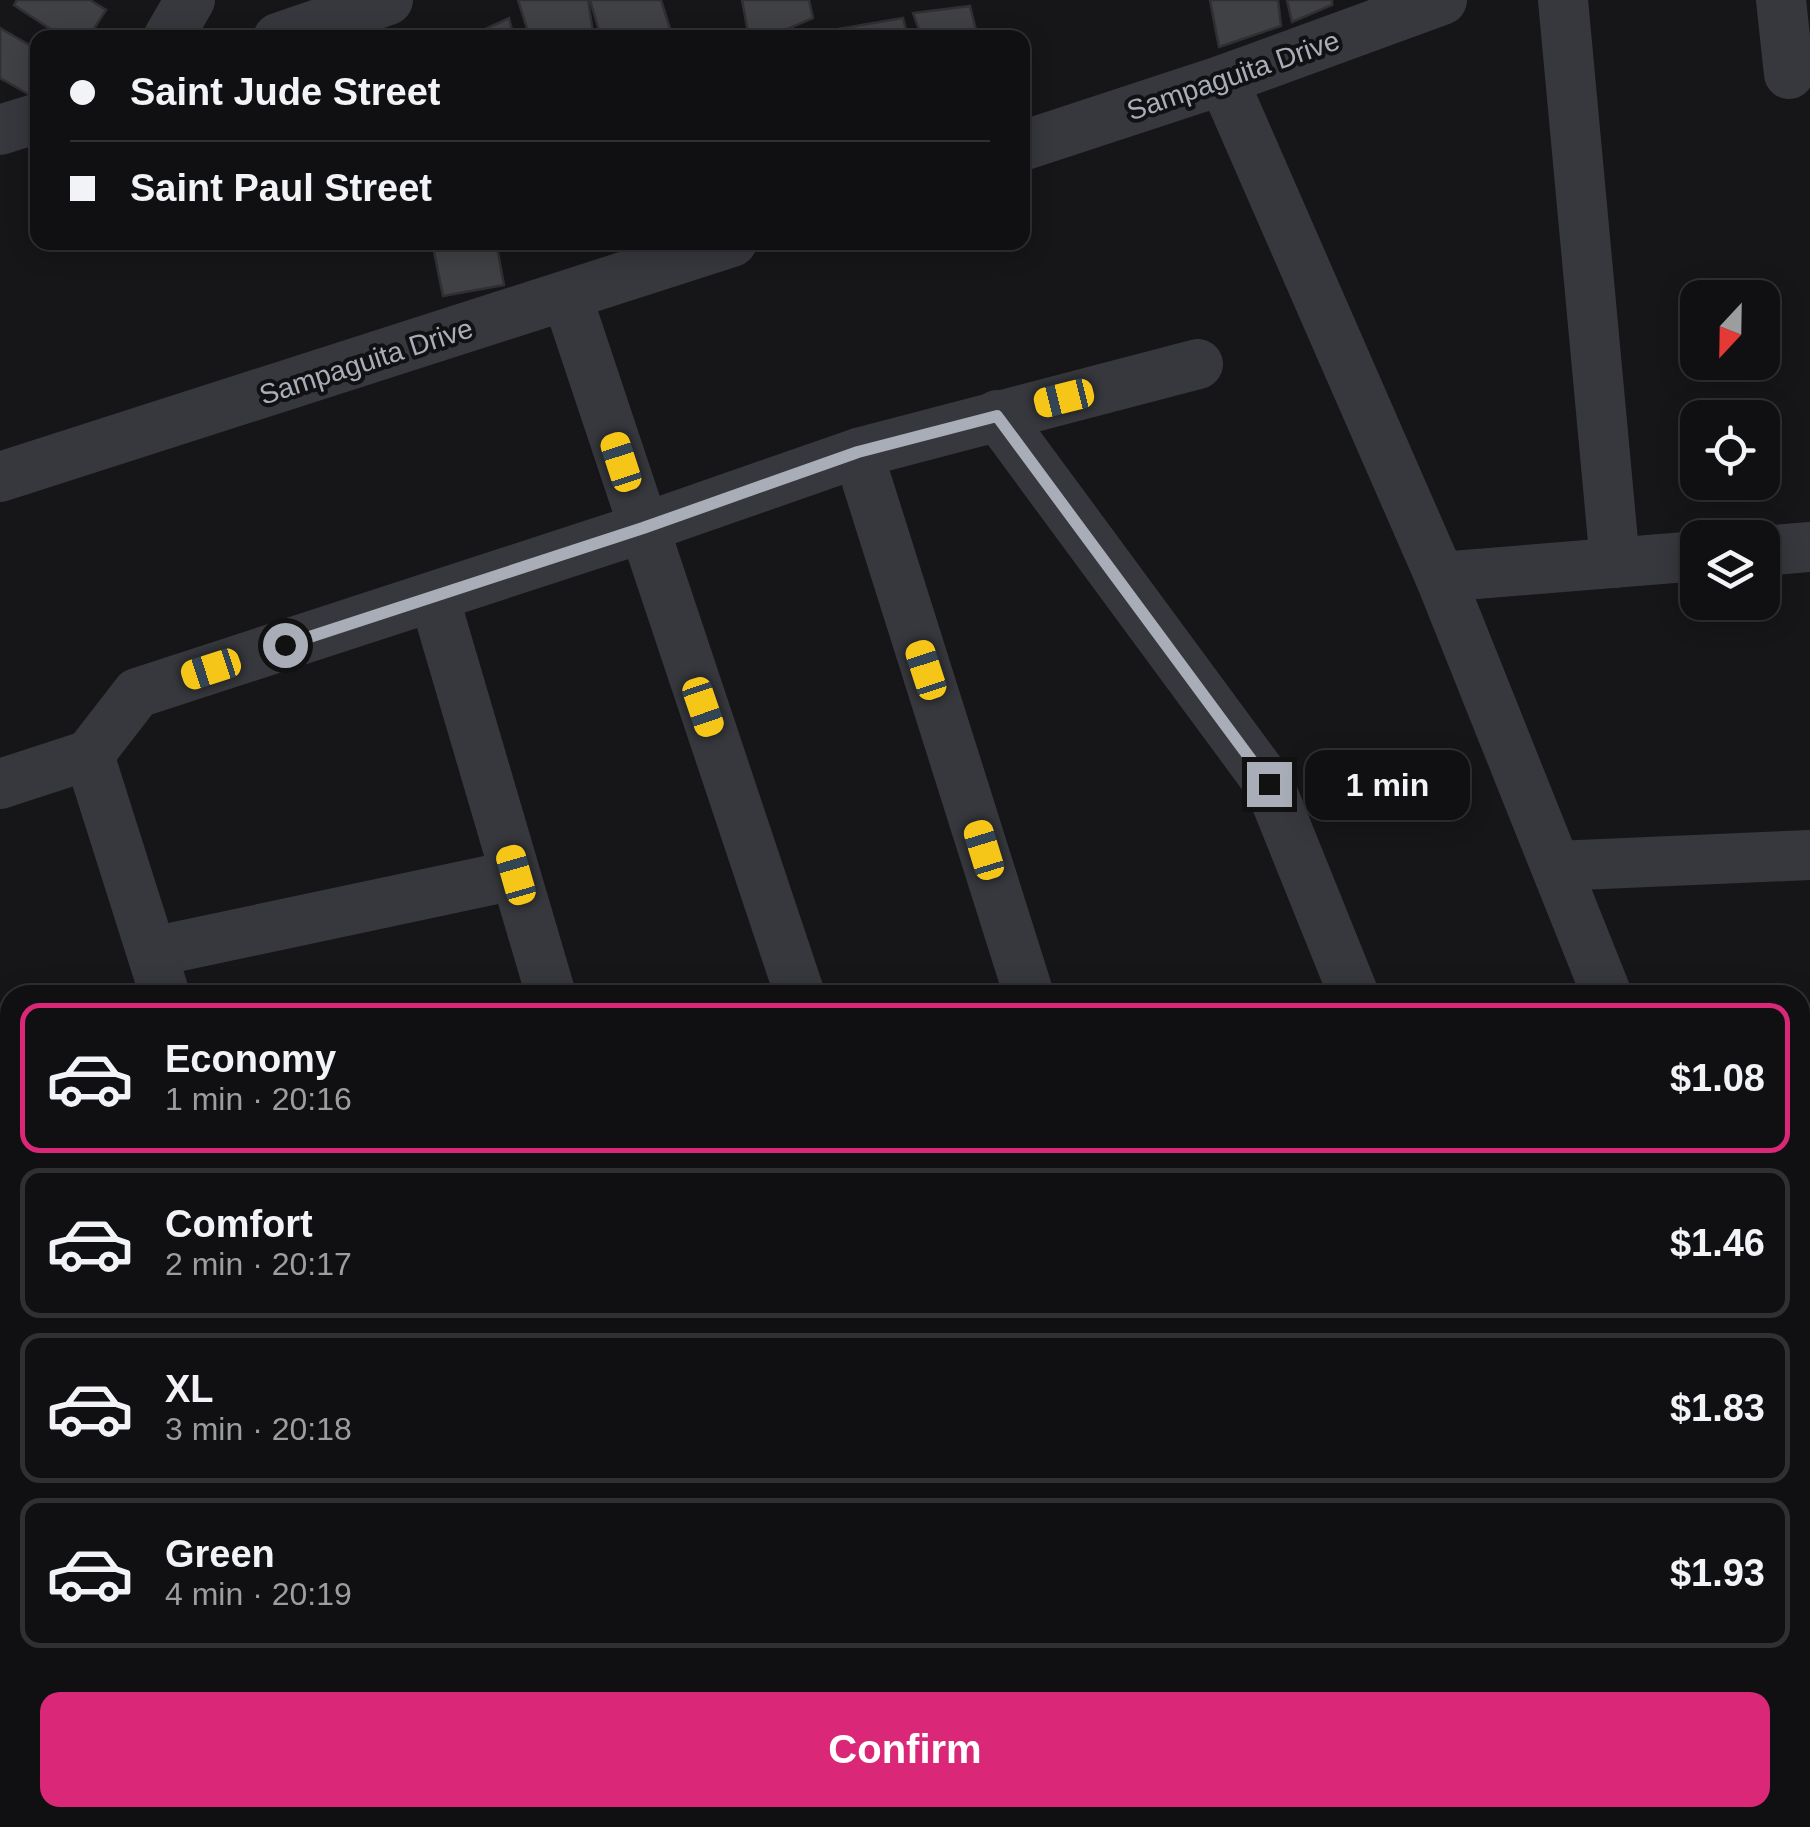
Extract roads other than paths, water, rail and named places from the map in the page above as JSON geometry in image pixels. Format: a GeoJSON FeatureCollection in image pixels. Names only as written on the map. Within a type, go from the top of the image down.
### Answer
{"type":"FeatureCollection","features":[{"type":"Feature","properties":{"kind":"street"},"geometry":{"type":"LineString","coordinates":[[173,30],[190,0]]}},
{"type":"Feature","properties":{"kind":"street"},"geometry":{"type":"LineString","coordinates":[[301,30],[388,0]]}},
{"type":"Feature","properties":{"kind":"street","name":"Sampaguita Drive"},"geometry":{"type":"LineString","coordinates":[[1030,143],[1223,80],[1442,0]]}},
{"type":"Feature","properties":{"kind":"street"},"geometry":{"type":"LineString","coordinates":[[1563,0],[1615,563]]}},
{"type":"Feature","properties":{"kind":"street"},"geometry":{"type":"LineString","coordinates":[[1781,0],[1789,74]]}},
{"type":"Feature","properties":{"kind":"street"},"geometry":{"type":"LineString","coordinates":[[1223,80],[1440,577],[1603,985]]}},
{"type":"Feature","properties":{"kind":"street"},"geometry":{"type":"LineString","coordinates":[[0,130],[30,121]]}},
{"type":"Feature","properties":{"kind":"street","name":"Sampaguita Drive"},"geometry":{"type":"LineString","coordinates":[[0,477],[708,250]]}},
{"type":"Feature","properties":{"kind":"street"},"geometry":{"type":"LineString","coordinates":[[567,297],[797,985]]}},
{"type":"Feature","properties":{"kind":"street"},"geometry":{"type":"LineString","coordinates":[[0,784],[89,755],[137,693],[643,528],[858,452],[1198,364]]}},
{"type":"Feature","properties":{"kind":"street"},"geometry":{"type":"LineString","coordinates":[[997,416],[1269,784],[1350,985]]}},
{"type":"Feature","properties":{"kind":"street"},"geometry":{"type":"LineString","coordinates":[[858,452],[1027,985]]}},
{"type":"Feature","properties":{"kind":"street"},"geometry":{"type":"LineString","coordinates":[[1780,550],[1810,547]]}},
{"type":"Feature","properties":{"kind":"street"},"geometry":{"type":"LineString","coordinates":[[1440,577],[1680,558]]}},
{"type":"Feature","properties":{"kind":"street"},"geometry":{"type":"LineString","coordinates":[[434,597],[548,985]]}},
{"type":"Feature","properties":{"kind":"street"},"geometry":{"type":"LineString","coordinates":[[89,755],[159,973],[516,875]]}},
{"type":"Feature","properties":{"kind":"street"},"geometry":{"type":"LineString","coordinates":[[1556,866],[1810,855]]}}]}
